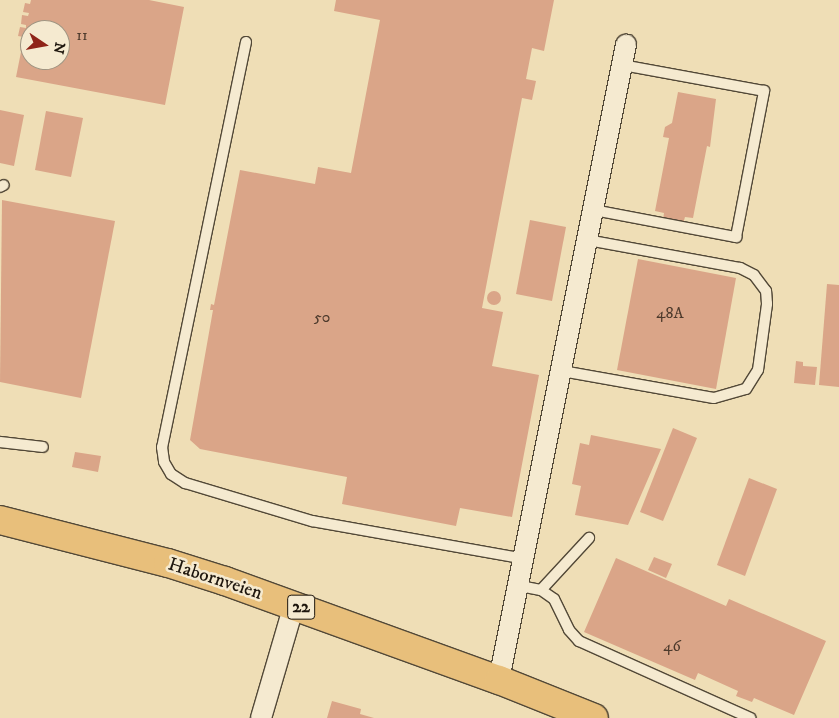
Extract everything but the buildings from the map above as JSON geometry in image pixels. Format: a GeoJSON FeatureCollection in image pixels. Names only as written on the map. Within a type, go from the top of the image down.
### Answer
{"type":"FeatureCollection","features":[{"type":"Feature","properties":{"kind":"highway","name":"Habornveien"},"geometry":{"type":"LineString","coordinates":[[0,520],[168,563],[294,605],[500,680],[594,718]]}},
{"type":"Feature","properties":{"kind":"street"},"geometry":{"type":"LineString","coordinates":[[500,680],[526,559],[626,45]]}},
{"type":"Feature","properties":{"kind":"street"},"geometry":{"type":"LineString","coordinates":[[261,718],[294,605]]}},
{"type":"Feature","properties":{"kind":"lane"},"geometry":{"type":"LineString","coordinates":[[246,42],[162,447],[164,462],[171,474],[186,484],[312,521],[526,559]]}},
{"type":"Feature","properties":{"kind":"lane"},"geometry":{"type":"LineString","coordinates":[[594,210],[736,237],[764,91],[622,65]]}},
{"type":"Feature","properties":{"kind":"lane"},"geometry":{"type":"LineString","coordinates":[[562,371],[714,398],[746,389],[758,370],[767,304],[766,291],[754,275],[740,268],[588,240]]}},
{"type":"Feature","properties":{"kind":"lane"},"geometry":{"type":"LineString","coordinates":[[0,442],[43,447]]}},
{"type":"Feature","properties":{"kind":"lane"},"geometry":{"type":"LineString","coordinates":[[541,590],[589,538]]}},
{"type":"Feature","properties":{"kind":"lane"},"geometry":{"type":"LineString","coordinates":[[520,586],[541,590],[554,599],[569,630],[579,641],[750,718]]}}]}
